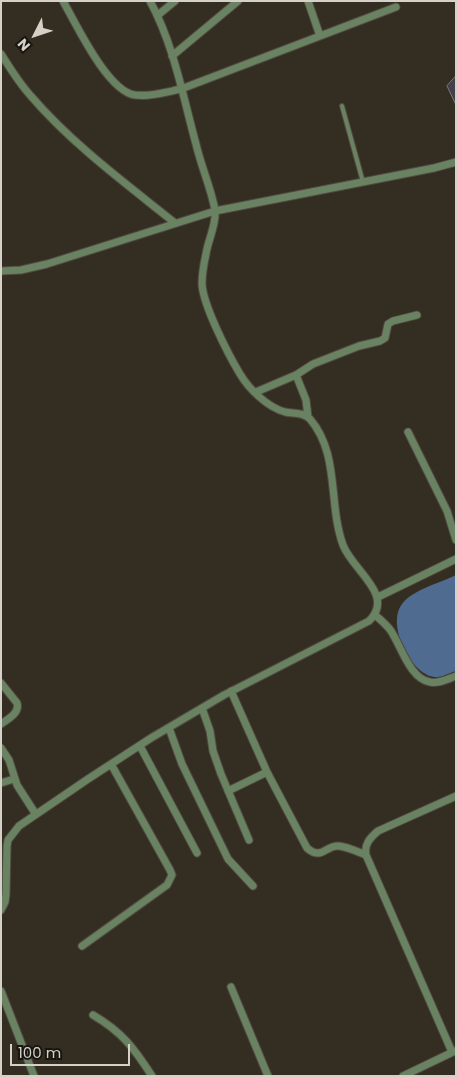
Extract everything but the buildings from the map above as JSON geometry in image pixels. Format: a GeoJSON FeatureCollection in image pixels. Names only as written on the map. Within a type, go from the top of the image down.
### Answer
{"type":"FeatureCollection","features":[{"type":"Feature","properties":{"kind":"street"},"geometry":{"type":"LineString","coordinates":[[63,1],[109,78],[121,89],[133,95],[152,95],[181,89],[396,8]]}},
{"type":"Feature","properties":{"kind":"street"},"geometry":{"type":"LineString","coordinates":[[1,910],[6,894],[8,840],[19,826],[35,813],[231,691],[357,628],[375,615],[378,608],[378,597],[375,589],[346,553],[340,537],[329,458],[314,425],[303,414],[279,410],[256,392],[240,374],[213,321],[204,297],[202,275],[215,211],[165,32],[150,1]]}},
{"type":"Feature","properties":{"kind":"street"},"geometry":{"type":"LineString","coordinates":[[158,15],[175,1]]}},
{"type":"Feature","properties":{"kind":"street"},"geometry":{"type":"LineString","coordinates":[[172,56],[238,1]]}},
{"type":"Feature","properties":{"kind":"street"},"geometry":{"type":"LineString","coordinates":[[308,1],[320,36]]}},
{"type":"Feature","properties":{"kind":"street"},"geometry":{"type":"LineString","coordinates":[[1,54],[28,93],[55,123],[121,180],[175,223]]}},
{"type":"Feature","properties":{"kind":"street"},"geometry":{"type":"LineString","coordinates":[[1,271],[21,270],[46,264],[215,211],[456,162]]}},
{"type":"Feature","properties":{"kind":"street"},"geometry":{"type":"LineString","coordinates":[[256,392],[296,375],[325,359],[359,346],[380,341],[385,338],[388,324],[393,321],[417,316]]}},
{"type":"Feature","properties":{"kind":"street"},"geometry":{"type":"LineString","coordinates":[[296,375],[306,400],[308,417]]}},
{"type":"Feature","properties":{"kind":"street"},"geometry":{"type":"LineString","coordinates":[[408,432],[446,511],[456,540]]}},
{"type":"Feature","properties":{"kind":"street"},"geometry":{"type":"LineString","coordinates":[[378,597],[456,559]]}},
{"type":"Feature","properties":{"kind":"street"},"geometry":{"type":"LineString","coordinates":[[375,615],[392,632],[410,666],[423,680],[437,682],[456,676]]}},
{"type":"Feature","properties":{"kind":"street"},"geometry":{"type":"LineString","coordinates":[[1,683],[18,707],[17,711],[1,724]]}},
{"type":"Feature","properties":{"kind":"street"},"geometry":{"type":"LineString","coordinates":[[231,691],[267,772],[307,848],[311,852],[321,853],[339,846],[366,855]]}},
{"type":"Feature","properties":{"kind":"street"},"geometry":{"type":"LineString","coordinates":[[202,708],[210,731],[217,765],[250,840]]}},
{"type":"Feature","properties":{"kind":"street"},"geometry":{"type":"LineString","coordinates":[[169,728],[182,764],[228,859],[252,886]]}},
{"type":"Feature","properties":{"kind":"street"},"geometry":{"type":"LineString","coordinates":[[140,746],[197,853]]}},
{"type":"Feature","properties":{"kind":"street"},"geometry":{"type":"LineString","coordinates":[[1,748],[12,768],[14,779],[35,813]]}},
{"type":"Feature","properties":{"kind":"street"},"geometry":{"type":"LineString","coordinates":[[82,946],[167,885],[172,875],[111,764]]}},
{"type":"Feature","properties":{"kind":"street"},"geometry":{"type":"LineString","coordinates":[[228,791],[267,772]]}},
{"type":"Feature","properties":{"kind":"street"},"geometry":{"type":"LineString","coordinates":[[1,783],[14,779]]}},
{"type":"Feature","properties":{"kind":"street"},"geometry":{"type":"LineString","coordinates":[[403,1076],[454,1051],[365,850],[367,843],[378,831],[456,796]]}},
{"type":"Feature","properties":{"kind":"street"},"geometry":{"type":"LineString","coordinates":[[231,987],[268,1076]]}},
{"type":"Feature","properties":{"kind":"street"},"geometry":{"type":"LineString","coordinates":[[1,991],[34,1076]]}},
{"type":"Feature","properties":{"kind":"street"},"geometry":{"type":"LineString","coordinates":[[93,1015],[112,1026],[124,1037],[152,1076]]}},
{"type":"Feature","properties":{"kind":"lane"},"geometry":{"type":"LineString","coordinates":[[342,106],[363,182]]}},
{"type":"Feature","properties":{"kind":"water"},"geometry":{"type":"Polygon","coordinates":[[[456,575],[456,671],[434,677],[425,674],[417,667],[403,647],[397,624],[398,613],[402,604],[412,595],[456,575]]]}}]}
